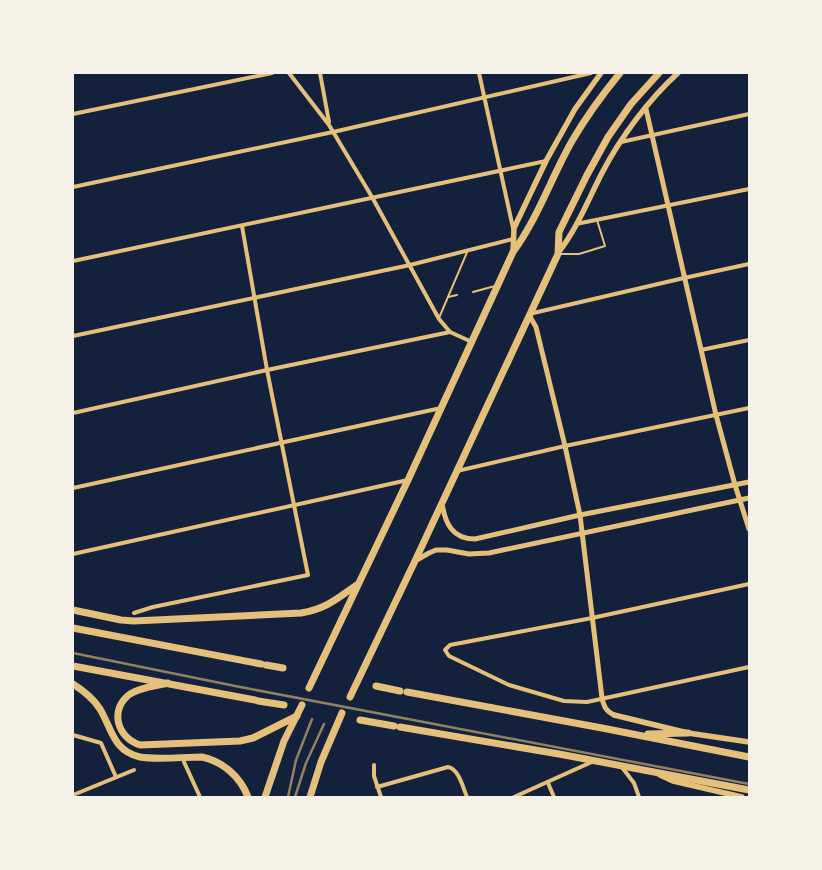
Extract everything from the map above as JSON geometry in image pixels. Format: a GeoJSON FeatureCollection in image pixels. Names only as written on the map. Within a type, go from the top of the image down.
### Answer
{"type":"FeatureCollection","features":[{"type":"Feature","properties":{"kind":"highway"},"geometry":{"type":"LineString","coordinates":[[309,688],[408,480],[513,252],[526,235],[571,142],[585,118],[620,73]]}},
{"type":"Feature","properties":{"kind":"highway"},"geometry":{"type":"LineString","coordinates":[[350,696],[415,561],[558,254],[559,232],[587,175],[608,137],[631,104],[659,73]]}},
{"type":"Feature","properties":{"kind":"highway"},"geometry":{"type":"LineString","coordinates":[[73,610],[121,620],[301,613],[326,606],[360,582]]}},
{"type":"Feature","properties":{"kind":"highway"},"geometry":{"type":"LineString","coordinates":[[73,628],[283,668]]}},
{"type":"Feature","properties":{"kind":"highway"},"geometry":{"type":"LineString","coordinates":[[73,666],[284,705]]}},
{"type":"Feature","properties":{"kind":"highway"},"geometry":{"type":"LineString","coordinates":[[168,683],[140,689],[130,694],[122,702],[118,713],[118,724],[120,730],[128,740],[140,745],[240,740],[253,738],[297,715]]}},
{"type":"Feature","properties":{"kind":"highway"},"geometry":{"type":"LineString","coordinates":[[73,684],[86,693],[97,705],[114,740],[124,750],[147,758],[202,757],[210,759],[219,763],[233,773],[241,783],[248,797]]}},
{"type":"Feature","properties":{"kind":"highway"},"geometry":{"type":"LineString","coordinates":[[376,686],[749,757]]}},
{"type":"Feature","properties":{"kind":"highway"},"geometry":{"type":"LineString","coordinates":[[265,797],[280,753],[302,705]]}},
{"type":"Feature","properties":{"kind":"highway"},"geometry":{"type":"LineString","coordinates":[[310,797],[321,762],[342,713]]}},
{"type":"Feature","properties":{"kind":"highway"},"geometry":{"type":"LineString","coordinates":[[360,720],[749,790]]}},
{"type":"Feature","properties":{"kind":"highway"},"geometry":{"type":"LineString","coordinates":[[634,734],[688,733]]}},
{"type":"Feature","properties":{"kind":"main road"},"geometry":{"type":"LineString","coordinates":[[513,252],[514,228],[546,161],[575,109],[601,73]]}},
{"type":"Feature","properties":{"kind":"main road"},"geometry":{"type":"LineString","coordinates":[[558,254],[570,238],[603,171],[621,142],[646,109],[678,73]]}},
{"type":"Feature","properties":{"kind":"main road"},"geometry":{"type":"LineString","coordinates":[[614,715],[688,733],[749,742]]}},
{"type":"Feature","properties":{"kind":"main road"},"geometry":{"type":"LineString","coordinates":[[652,772],[673,781],[723,795],[742,797]]}},
{"type":"Feature","properties":{"kind":"street"},"geometry":{"type":"LineString","coordinates":[[73,114],[272,73]]}},
{"type":"Feature","properties":{"kind":"street"},"geometry":{"type":"LineString","coordinates":[[289,73],[329,125],[372,197],[439,319],[450,332],[472,342]]}},
{"type":"Feature","properties":{"kind":"street"},"geometry":{"type":"LineString","coordinates":[[320,73],[329,125]]}},
{"type":"Feature","properties":{"kind":"street"},"geometry":{"type":"LineString","coordinates":[[479,73],[514,228]]}},
{"type":"Feature","properties":{"kind":"street"},"geometry":{"type":"LineString","coordinates":[[73,187],[333,132],[591,73]]}},
{"type":"Feature","properties":{"kind":"street"},"geometry":{"type":"LineString","coordinates":[[646,109],[716,415],[735,485],[749,529]]}},
{"type":"Feature","properties":{"kind":"street"},"geometry":{"type":"LineString","coordinates":[[621,142],[749,114]]}},
{"type":"Feature","properties":{"kind":"street"},"geometry":{"type":"LineString","coordinates":[[73,261],[546,161]]}},
{"type":"Feature","properties":{"kind":"street"},"geometry":{"type":"LineString","coordinates":[[576,224],[749,189]]}},
{"type":"Feature","properties":{"kind":"street"},"geometry":{"type":"LineString","coordinates":[[134,613],[153,607],[308,575],[267,370],[242,226]]}},
{"type":"Feature","properties":{"kind":"street"},"geometry":{"type":"LineString","coordinates":[[73,336],[410,265],[513,239]]}},
{"type":"Feature","properties":{"kind":"street"},"geometry":{"type":"LineString","coordinates":[[614,715],[605,708],[602,698],[581,534],[580,515],[536,327],[529,314],[749,264]]}},
{"type":"Feature","properties":{"kind":"street"},"geometry":{"type":"LineString","coordinates":[[73,413],[267,370],[450,332]]}},
{"type":"Feature","properties":{"kind":"street"},"geometry":{"type":"LineString","coordinates":[[702,350],[749,340]]}},
{"type":"Feature","properties":{"kind":"street"},"geometry":{"type":"LineString","coordinates":[[73,488],[441,408]]}},
{"type":"Feature","properties":{"kind":"street"},"geometry":{"type":"LineString","coordinates":[[456,471],[565,446],[749,408]]}},
{"type":"Feature","properties":{"kind":"street"},"geometry":{"type":"LineString","coordinates":[[73,554],[408,480]]}},
{"type":"Feature","properties":{"kind":"street"},"geometry":{"type":"LineString","coordinates":[[442,502],[446,521],[452,530],[460,536],[470,539],[481,539],[580,515],[749,482]]}},
{"type":"Feature","properties":{"kind":"street"},"geometry":{"type":"LineString","coordinates":[[415,561],[436,550],[447,550],[469,554],[488,553],[749,498]]}},
{"type":"Feature","properties":{"kind":"street"},"geometry":{"type":"LineString","coordinates":[[749,584],[592,618],[450,645],[445,650],[449,656],[509,685],[564,701],[587,702],[749,667]]}},
{"type":"Feature","properties":{"kind":"street"},"geometry":{"type":"LineString","coordinates":[[73,735],[101,743],[116,777]]}},
{"type":"Feature","properties":{"kind":"street"},"geometry":{"type":"LineString","coordinates":[[514,797],[594,761]]}},
{"type":"Feature","properties":{"kind":"street"},"geometry":{"type":"LineString","coordinates":[[184,762],[200,797]]}},
{"type":"Feature","properties":{"kind":"street"},"geometry":{"type":"LineString","coordinates":[[374,765],[374,776],[381,797]]}},
{"type":"Feature","properties":{"kind":"street"},"geometry":{"type":"LineString","coordinates":[[620,766],[634,783],[639,797]]}},
{"type":"Feature","properties":{"kind":"street"},"geometry":{"type":"LineString","coordinates":[[377,787],[444,767],[452,767],[457,773],[467,797]]}},
{"type":"Feature","properties":{"kind":"street"},"geometry":{"type":"LineString","coordinates":[[73,795],[134,770]]}},
{"type":"Feature","properties":{"kind":"street"},"geometry":{"type":"LineString","coordinates":[[548,783],[554,797]]}},
{"type":"Feature","properties":{"kind":"lane"},"geometry":{"type":"LineString","coordinates":[[558,254],[578,254],[606,246],[597,220]]}},
{"type":"Feature","properties":{"kind":"lane"},"geometry":{"type":"LineString","coordinates":[[439,319],[468,250]]}},
{"type":"Feature","properties":{"kind":"lane"},"geometry":{"type":"LineString","coordinates":[[473,292],[498,285]]}},
{"type":"Feature","properties":{"kind":"lane"},"geometry":{"type":"LineString","coordinates":[[448,297],[457,295]]}},
{"type":"Feature","properties":{"kind":"railway"},"geometry":{"type":"LineString","coordinates":[[73,653],[235,686],[749,784]]}},
{"type":"Feature","properties":{"kind":"railway"},"geometry":{"type":"LineString","coordinates":[[288,797],[296,760],[312,719]]}},
{"type":"Feature","properties":{"kind":"railway"},"geometry":{"type":"LineString","coordinates":[[295,797],[306,763],[324,724]]}}]}
